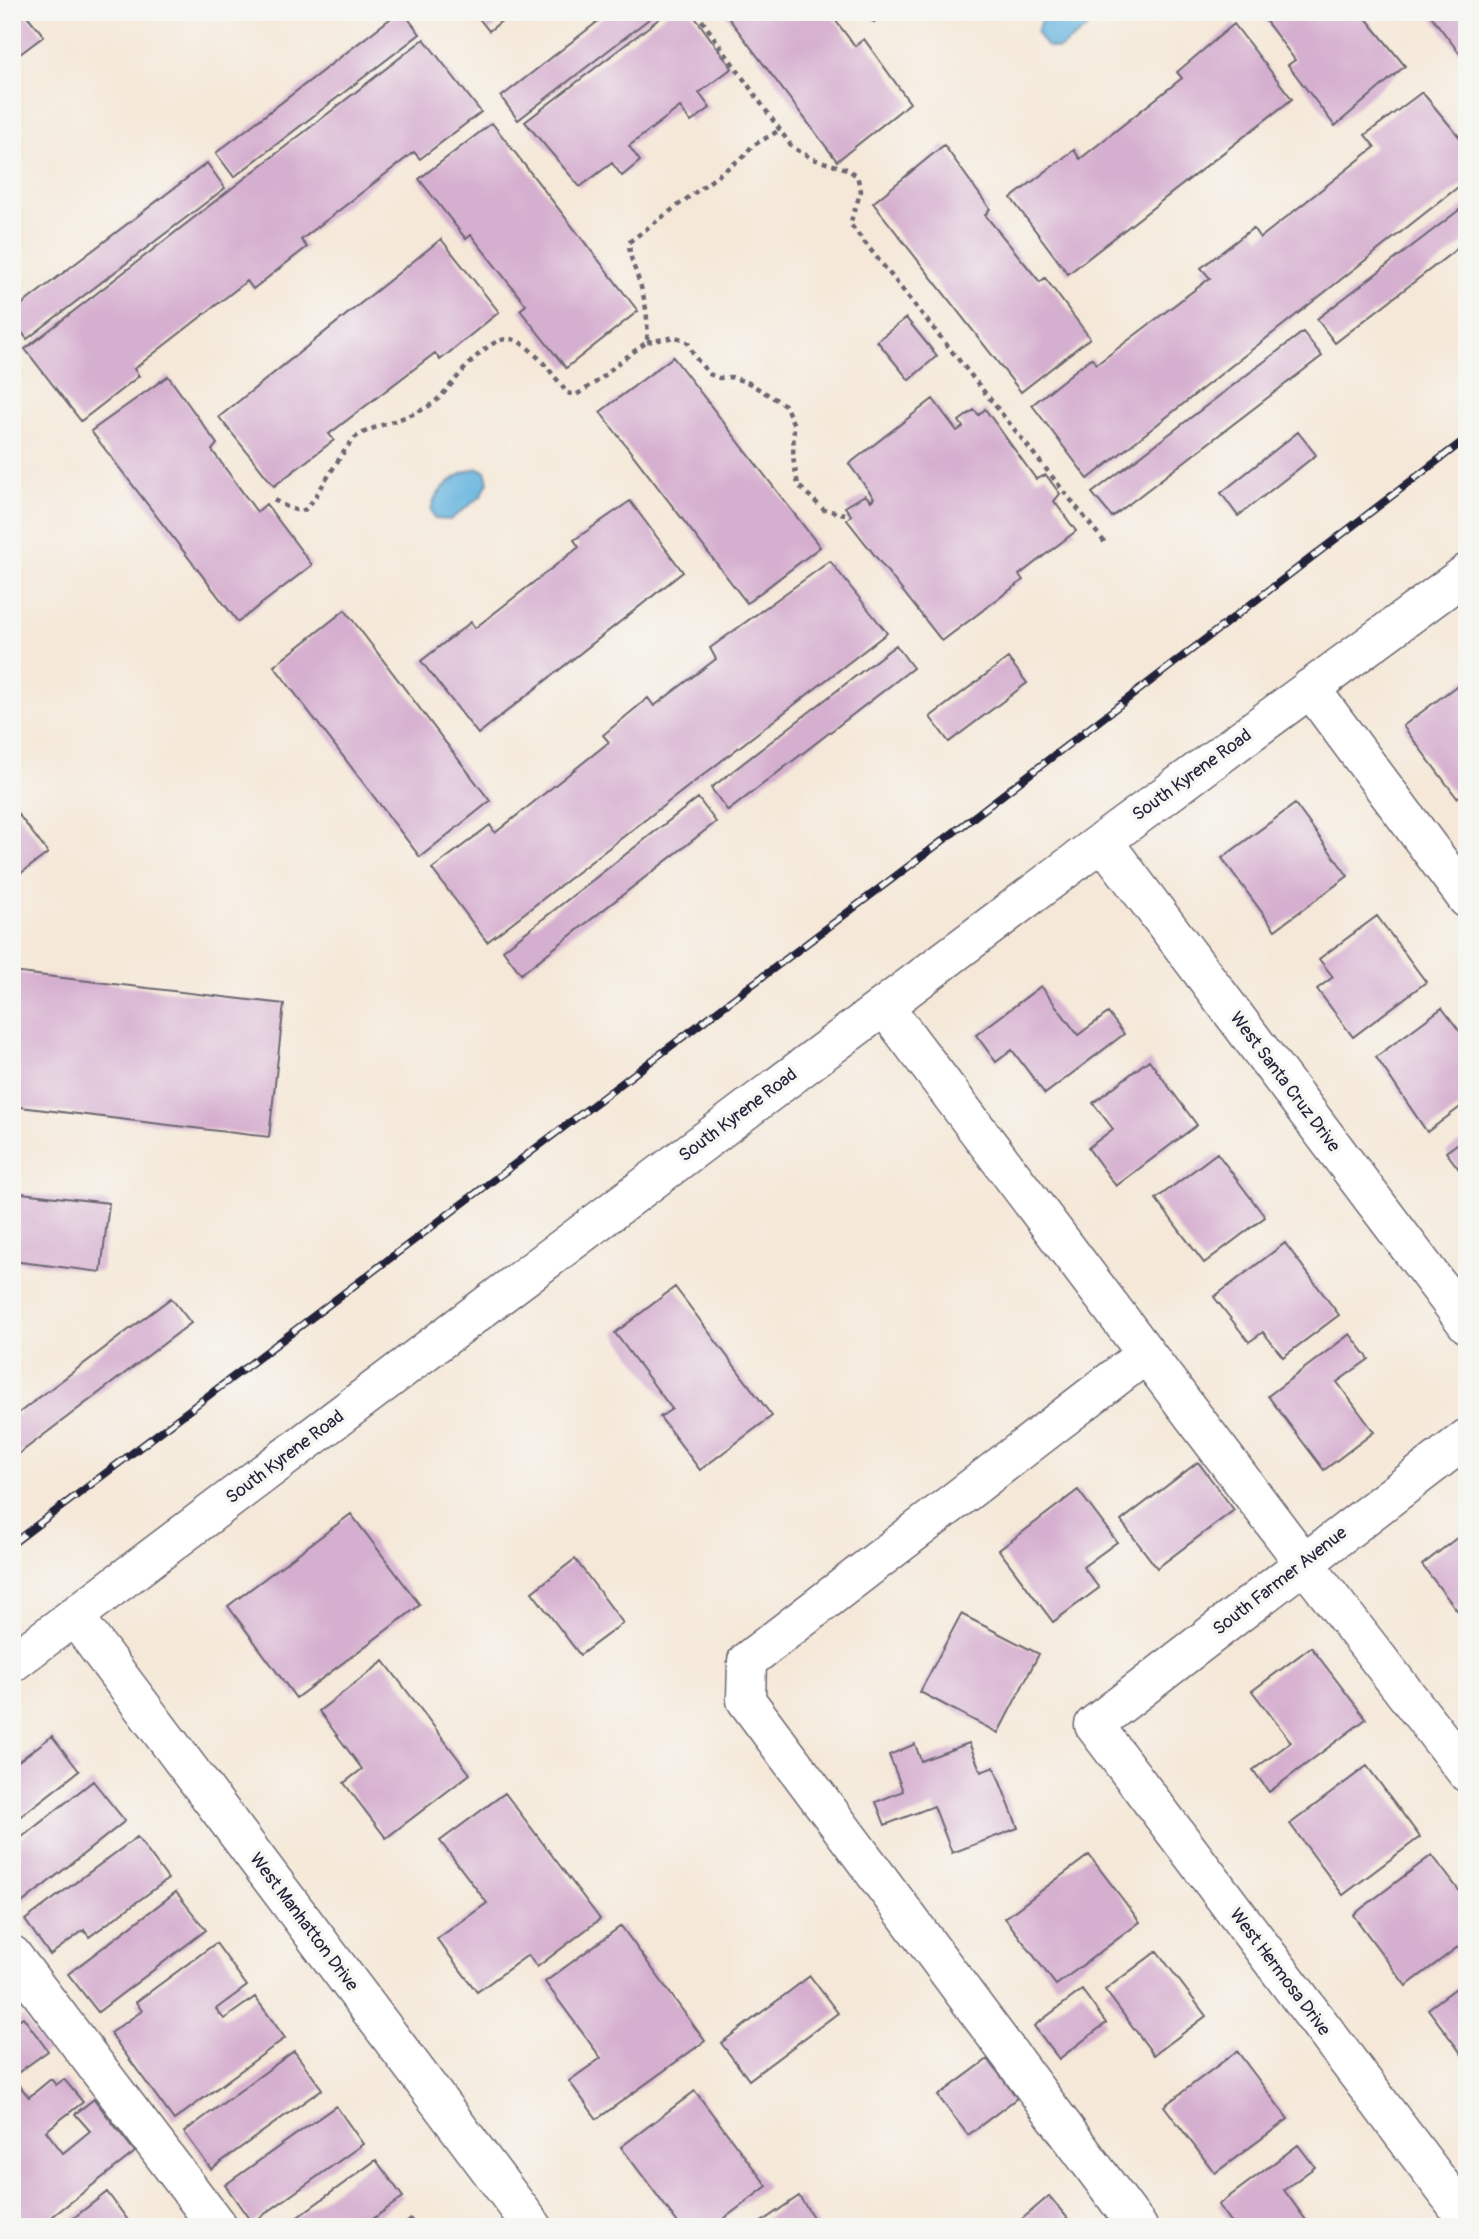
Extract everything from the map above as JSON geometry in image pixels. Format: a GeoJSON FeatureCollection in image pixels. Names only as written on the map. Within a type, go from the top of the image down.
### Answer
{"type":"FeatureCollection","features":[{"type":"Feature","properties":{"kind":"street","name":"South Kyrene Road"},"geometry":{"type":"LineString","coordinates":[[12,1663],[1103,841],[1467,573]]}},
{"type":"Feature","properties":{"kind":"street"},"geometry":{"type":"LineString","coordinates":[[1310,688],[1467,899]]}},
{"type":"Feature","properties":{"kind":"street","name":"West Santa Cruz Drive"},"geometry":{"type":"LineString","coordinates":[[1103,841],[1467,1324]]}},
{"type":"Feature","properties":{"kind":"street"},"geometry":{"type":"LineString","coordinates":[[884,1006],[1304,1563],[1467,1773]]}},
{"type":"Feature","properties":{"kind":"street"},"geometry":{"type":"LineString","coordinates":[[1138,2227],[746,1700],[747,1661],[1146,1354]]}},
{"type":"Feature","properties":{"kind":"street","name":"South Farmer Avenue"},"geometry":{"type":"LineString","coordinates":[[1094,1725],[1467,1438]]}},
{"type":"Feature","properties":{"kind":"street","name":"West Manhatton Drive"},"geometry":{"type":"LineString","coordinates":[[74,1616],[533,2227]]}},
{"type":"Feature","properties":{"kind":"street","name":"West Hermosa Drive"},"geometry":{"type":"LineString","coordinates":[[1094,1725],[1467,2219]]}},
{"type":"Feature","properties":{"kind":"street"},"geometry":{"type":"LineString","coordinates":[[12,1955],[218,2227]]}},
{"type":"Feature","properties":{"kind":"path"},"geometry":{"type":"LineString","coordinates":[[696,12],[792,147],[813,159],[846,169],[857,176],[861,191],[850,224],[1105,544]]}},
{"type":"Feature","properties":{"kind":"path"},"geometry":{"type":"LineString","coordinates":[[646,342],[648,321],[642,291],[630,258],[629,242],[744,156],[752,146],[780,130]]}},
{"type":"Feature","properties":{"kind":"path"},"geometry":{"type":"LineString","coordinates":[[274,500],[298,511],[310,507],[316,493],[355,438],[435,402],[466,367],[499,341],[510,339],[522,343],[567,393],[576,394],[601,379],[646,342],[675,337],[688,342],[695,357],[709,374],[749,383],[785,405],[794,425],[793,457],[798,485],[824,510],[845,514]]}},
{"type":"Feature","properties":{"kind":"water"},"geometry":{"type":"Polygon","coordinates":[[[1051,12],[1098,12],[1086,29],[1059,49],[1046,46],[1037,33],[1040,22],[1051,12]]]}},
{"type":"Feature","properties":{"kind":"water"},"geometry":{"type":"Polygon","coordinates":[[[479,468],[485,471],[488,482],[481,496],[450,520],[435,519],[431,510],[442,489],[463,473],[479,468]]]}},
{"type":"Feature","properties":{"kind":"building"},"geometry":{"type":"Polygon","coordinates":[[[24,12],[44,36],[12,60],[12,21],[24,12]]]}},
{"type":"Feature","properties":{"kind":"building"},"geometry":{"type":"Polygon","coordinates":[[[399,12],[403,12],[420,34],[234,177],[216,153],[399,12]]]}},
{"type":"Feature","properties":{"kind":"building"},"geometry":{"type":"Polygon","coordinates":[[[474,12],[513,12],[489,31],[474,12]]]}},
{"type":"Feature","properties":{"kind":"building"},"geometry":{"type":"Polygon","coordinates":[[[610,12],[658,12],[518,120],[501,97],[610,12]]]}},
{"type":"Feature","properties":{"kind":"building"},"geometry":{"type":"Polygon","coordinates":[[[668,12],[691,12],[732,68],[699,93],[710,108],[691,122],[680,107],[629,146],[640,161],[622,176],[612,163],[580,187],[525,122],[668,12]]]}},
{"type":"Feature","properties":{"kind":"building"},"geometry":{"type":"Polygon","coordinates":[[[724,12],[829,12],[855,46],[864,39],[910,103],[837,161],[724,12]]]}},
{"type":"Feature","properties":{"kind":"building"},"geometry":{"type":"Polygon","coordinates":[[[866,12],[887,12],[874,22],[866,12]]]}},
{"type":"Feature","properties":{"kind":"building"},"geometry":{"type":"Polygon","coordinates":[[[1259,12],[1361,12],[1405,66],[1335,126],[1288,65],[1295,60],[1259,12]]]}},
{"type":"Feature","properties":{"kind":"building"},"geometry":{"type":"Polygon","coordinates":[[[1428,12],[1465,12],[1467,63],[1428,12]]]}},
{"type":"Feature","properties":{"kind":"building"},"geometry":{"type":"Polygon","coordinates":[[[1234,24],[1292,99],[1068,274],[1011,198],[1074,150],[1080,159],[1182,78],[1177,72],[1234,24]]]}},
{"type":"Feature","properties":{"kind":"building"},"geometry":{"type":"Polygon","coordinates":[[[424,39],[481,112],[420,159],[414,152],[301,240],[307,247],[253,289],[247,281],[134,369],[139,376],[81,421],[25,349],[424,39]]]}},
{"type":"Feature","properties":{"kind":"building"},"geometry":{"type":"Polygon","coordinates":[[[1422,92],[1467,146],[1467,180],[1088,479],[1032,405],[1091,358],[1097,364],[1210,278],[1201,268],[1253,228],[1260,238],[1375,147],[1365,135],[1422,92]]]}},
{"type":"Feature","properties":{"kind":"building"},"geometry":{"type":"Polygon","coordinates":[[[492,123],[638,311],[566,368],[520,310],[526,305],[471,235],[466,239],[419,179],[492,123]]]}},
{"type":"Feature","properties":{"kind":"building"},"geometry":{"type":"Polygon","coordinates":[[[944,145],[990,209],[985,215],[1040,282],[1045,278],[1090,338],[1021,392],[873,203],[944,145]]]}},
{"type":"Feature","properties":{"kind":"building"},"geometry":{"type":"Polygon","coordinates":[[[207,163],[225,188],[27,339],[12,319],[12,312],[207,163]]]}},
{"type":"Feature","properties":{"kind":"building"},"geometry":{"type":"Polygon","coordinates":[[[1467,204],[1467,241],[1335,343],[1317,319],[1467,204]]]}},
{"type":"Feature","properties":{"kind":"building"},"geometry":{"type":"Polygon","coordinates":[[[441,239],[499,312],[440,360],[435,353],[329,434],[334,440],[274,486],[219,417],[441,239]]]}},
{"type":"Feature","properties":{"kind":"building"},"geometry":{"type":"Polygon","coordinates":[[[906,318],[937,356],[909,380],[877,341],[906,318]]]}},
{"type":"Feature","properties":{"kind":"building"},"geometry":{"type":"Polygon","coordinates":[[[1303,332],[1322,356],[1112,517],[1092,493],[1303,332]]]}},
{"type":"Feature","properties":{"kind":"building"},"geometry":{"type":"Polygon","coordinates":[[[673,357],[820,547],[747,603],[600,412],[673,357]]]}},
{"type":"Feature","properties":{"kind":"building"},"geometry":{"type":"Polygon","coordinates":[[[168,376],[217,444],[212,450],[257,512],[266,504],[312,565],[238,622],[91,431],[168,376]]]}},
{"type":"Feature","properties":{"kind":"building"},"geometry":{"type":"Polygon","coordinates":[[[933,399],[957,431],[963,427],[959,421],[974,410],[979,415],[985,409],[1036,479],[1046,475],[1060,494],[1054,501],[1076,531],[1019,575],[1023,580],[942,641],[847,520],[851,515],[845,507],[865,495],[871,501],[874,498],[849,464],[933,399]]]}},
{"type":"Feature","properties":{"kind":"building"},"geometry":{"type":"Polygon","coordinates":[[[1298,432],[1316,455],[1238,516],[1221,493],[1298,432]]]}},
{"type":"Feature","properties":{"kind":"building"},"geometry":{"type":"Polygon","coordinates":[[[630,501],[683,572],[478,734],[421,661],[471,622],[475,628],[579,547],[574,540],[630,501]]]}},
{"type":"Feature","properties":{"kind":"building"},"geometry":{"type":"Polygon","coordinates":[[[830,561],[887,633],[487,942],[432,869],[490,825],[495,833],[609,742],[603,735],[648,698],[654,706],[716,659],[710,648],[830,561]]]}},
{"type":"Feature","properties":{"kind":"building"},"geometry":{"type":"Polygon","coordinates":[[[345,610],[490,801],[420,857],[274,666],[345,610]]]}},
{"type":"Feature","properties":{"kind":"building"},"geometry":{"type":"Polygon","coordinates":[[[896,645],[913,668],[728,811],[711,788],[896,645]]]}},
{"type":"Feature","properties":{"kind":"building"},"geometry":{"type":"Polygon","coordinates":[[[1008,658],[1027,683],[949,742],[930,717],[1008,658]]]}},
{"type":"Feature","properties":{"kind":"building"},"geometry":{"type":"Polygon","coordinates":[[[1467,678],[1467,791],[1457,798],[1403,726],[1467,678]]]}},
{"type":"Feature","properties":{"kind":"building"},"geometry":{"type":"Polygon","coordinates":[[[698,798],[716,822],[521,974],[503,950],[698,798]]]}},
{"type":"Feature","properties":{"kind":"building"},"geometry":{"type":"Polygon","coordinates":[[[1295,804],[1348,876],[1275,930],[1222,858],[1295,804]]]}},
{"type":"Feature","properties":{"kind":"building"},"geometry":{"type":"Polygon","coordinates":[[[12,806],[48,853],[12,880],[12,806]]]}},
{"type":"Feature","properties":{"kind":"building"},"geometry":{"type":"Polygon","coordinates":[[[1377,916],[1426,982],[1353,1037],[1317,989],[1333,977],[1319,959],[1377,916]]]}},
{"type":"Feature","properties":{"kind":"building"},"geometry":{"type":"Polygon","coordinates":[[[12,972],[284,1004],[269,1137],[12,1106],[12,972]]]}},
{"type":"Feature","properties":{"kind":"building"},"geometry":{"type":"Polygon","coordinates":[[[1041,986],[1078,1035],[1108,1013],[1124,1034],[1045,1094],[1012,1050],[996,1062],[976,1035],[1041,986]]]}},
{"type":"Feature","properties":{"kind":"building"},"geometry":{"type":"Polygon","coordinates":[[[1442,1008],[1467,1041],[1467,1102],[1427,1132],[1376,1057],[1442,1008]]]}},
{"type":"Feature","properties":{"kind":"building"},"geometry":{"type":"Polygon","coordinates":[[[1149,1060],[1197,1125],[1116,1186],[1088,1148],[1113,1129],[1093,1103],[1149,1060]]]}},
{"type":"Feature","properties":{"kind":"building"},"geometry":{"type":"Polygon","coordinates":[[[1467,1137],[1467,1180],[1446,1152],[1467,1137]]]}},
{"type":"Feature","properties":{"kind":"building"},"geometry":{"type":"Polygon","coordinates":[[[1217,1153],[1265,1217],[1204,1263],[1156,1199],[1217,1153]]]}},
{"type":"Feature","properties":{"kind":"building"},"geometry":{"type":"Polygon","coordinates":[[[12,1192],[109,1203],[101,1272],[12,1261],[12,1192]]]}},
{"type":"Feature","properties":{"kind":"building"},"geometry":{"type":"Polygon","coordinates":[[[1285,1243],[1339,1315],[1283,1357],[1263,1332],[1249,1342],[1214,1297],[1285,1243]]]}},
{"type":"Feature","properties":{"kind":"building"},"geometry":{"type":"Polygon","coordinates":[[[675,1287],[772,1416],[700,1470],[660,1417],[672,1409],[615,1333],[675,1287]]]}},
{"type":"Feature","properties":{"kind":"building"},"geometry":{"type":"Polygon","coordinates":[[[171,1298],[191,1323],[12,1459],[12,1418],[171,1298]]]}},
{"type":"Feature","properties":{"kind":"building"},"geometry":{"type":"Polygon","coordinates":[[[1350,1334],[1369,1359],[1337,1382],[1374,1432],[1324,1470],[1268,1396],[1350,1334]]]}},
{"type":"Feature","properties":{"kind":"building"},"geometry":{"type":"Polygon","coordinates":[[[1198,1462],[1234,1510],[1157,1568],[1121,1521],[1198,1462]]]}},
{"type":"Feature","properties":{"kind":"building"},"geometry":{"type":"Polygon","coordinates":[[[1078,1490],[1117,1542],[1083,1567],[1099,1588],[1053,1622],[999,1550],[1078,1490]]]}},
{"type":"Feature","properties":{"kind":"building"},"geometry":{"type":"Polygon","coordinates":[[[351,1514],[420,1605],[296,1698],[228,1606],[351,1514]]]}},
{"type":"Feature","properties":{"kind":"building"},"geometry":{"type":"Polygon","coordinates":[[[1467,1530],[1467,1623],[1422,1565],[1467,1530]]]}},
{"type":"Feature","properties":{"kind":"building"},"geometry":{"type":"Polygon","coordinates":[[[575,1559],[623,1623],[580,1655],[532,1592],[575,1559]]]}},
{"type":"Feature","properties":{"kind":"building"},"geometry":{"type":"Polygon","coordinates":[[[961,1614],[1039,1654],[998,1733],[920,1692],[961,1614]]]}},
{"type":"Feature","properties":{"kind":"building"},"geometry":{"type":"Polygon","coordinates":[[[1311,1647],[1366,1719],[1269,1792],[1253,1770],[1291,1742],[1252,1691],[1311,1647]]]}},
{"type":"Feature","properties":{"kind":"building"},"geometry":{"type":"Polygon","coordinates":[[[384,1661],[470,1774],[386,1838],[344,1783],[362,1769],[319,1711],[384,1661]]]}},
{"type":"Feature","properties":{"kind":"building"},"geometry":{"type":"Polygon","coordinates":[[[52,1736],[79,1771],[12,1823],[12,1766],[52,1736]]]}},
{"type":"Feature","properties":{"kind":"building"},"geometry":{"type":"Polygon","coordinates":[[[969,1743],[981,1772],[994,1767],[1018,1828],[952,1853],[934,1806],[885,1825],[876,1802],[903,1791],[889,1755],[915,1744],[921,1761],[969,1743]]]}},
{"type":"Feature","properties":{"kind":"building"},"geometry":{"type":"Polygon","coordinates":[[[1367,1766],[1420,1837],[1343,1895],[1290,1824],[1367,1766]]]}},
{"type":"Feature","properties":{"kind":"building"},"geometry":{"type":"Polygon","coordinates":[[[93,1781],[125,1821],[18,1906],[12,1899],[12,1845],[93,1781]]]}},
{"type":"Feature","properties":{"kind":"building"},"geometry":{"type":"Polygon","coordinates":[[[505,1793],[600,1919],[537,1967],[528,1955],[477,1992],[437,1939],[487,1903],[440,1841],[505,1793]]]}},
{"type":"Feature","properties":{"kind":"building"},"geometry":{"type":"Polygon","coordinates":[[[137,1837],[168,1879],[89,1937],[84,1930],[50,1955],[25,1920],[137,1837]]]}},
{"type":"Feature","properties":{"kind":"building"},"geometry":{"type":"Polygon","coordinates":[[[1089,1855],[1140,1922],[1056,1985],[1005,1918],[1089,1855]]]}},
{"type":"Feature","properties":{"kind":"building"},"geometry":{"type":"Polygon","coordinates":[[[1432,1855],[1467,1901],[1467,1940],[1406,1986],[1353,1915],[1432,1855]]]}},
{"type":"Feature","properties":{"kind":"building"},"geometry":{"type":"Polygon","coordinates":[[[176,1892],[206,1930],[98,2012],[68,1974],[176,1892]]]}},
{"type":"Feature","properties":{"kind":"building"},"geometry":{"type":"Polygon","coordinates":[[[621,1926],[705,2041],[597,2119],[569,2081],[601,2058],[545,1982],[621,1926]]]}},
{"type":"Feature","properties":{"kind":"building"},"geometry":{"type":"Polygon","coordinates":[[[216,1943],[247,1986],[216,2009],[224,2019],[255,1997],[285,2038],[174,2120],[110,2033],[142,2011],[136,2002],[216,1943]]]}},
{"type":"Feature","properties":{"kind":"building"},"geometry":{"type":"Polygon","coordinates":[[[1157,1951],[1206,2016],[1154,2055],[1105,1990],[1157,1951]]]}},
{"type":"Feature","properties":{"kind":"building"},"geometry":{"type":"Polygon","coordinates":[[[810,1976],[838,2013],[749,2080],[721,2043],[810,1976]]]}},
{"type":"Feature","properties":{"kind":"building"},"geometry":{"type":"Polygon","coordinates":[[[1467,1980],[1467,2061],[1428,2009],[1467,1980]]]}},
{"type":"Feature","properties":{"kind":"building"},"geometry":{"type":"Polygon","coordinates":[[[1082,1990],[1106,2023],[1059,2059],[1034,2026],[1082,1990]]]}},
{"type":"Feature","properties":{"kind":"building"},"geometry":{"type":"Polygon","coordinates":[[[23,2017],[48,2051],[12,2077],[12,2025],[23,2017]]]}},
{"type":"Feature","properties":{"kind":"building"},"geometry":{"type":"Polygon","coordinates":[[[294,2051],[322,2089],[211,2169],[184,2132],[294,2051]]]}},
{"type":"Feature","properties":{"kind":"building"},"geometry":{"type":"Polygon","coordinates":[[[1237,2051],[1288,2119],[1215,2173],[1164,2106],[1237,2051]]]}},
{"type":"Feature","properties":{"kind":"building"},"geometry":{"type":"Polygon","coordinates":[[[988,2059],[1017,2098],[968,2135],[938,2096],[988,2059]]]}},
{"type":"Feature","properties":{"kind":"building"},"geometry":{"type":"Polygon","coordinates":[[[51,2079],[56,2085],[64,2079],[83,2102],[46,2131],[63,2153],[90,2131],[75,2114],[94,2099],[135,2152],[39,2227],[12,2227],[12,2088],[18,2084],[29,2097],[51,2079]]]}},
{"type":"Feature","properties":{"kind":"building"},"geometry":{"type":"Polygon","coordinates":[[[695,2091],[767,2186],[713,2227],[681,2227],[621,2147],[695,2091]]]}},
{"type":"Feature","properties":{"kind":"building"},"geometry":{"type":"Polygon","coordinates":[[[336,2106],[363,2144],[252,2223],[225,2185],[336,2106]]]}},
{"type":"Feature","properties":{"kind":"building"},"geometry":{"type":"Polygon","coordinates":[[[1298,2145],[1315,2167],[1284,2190],[1311,2227],[1234,2227],[1218,2205],[1298,2145]]]}},
{"type":"Feature","properties":{"kind":"building"},"geometry":{"type":"Polygon","coordinates":[[[376,2160],[403,2197],[362,2227],[284,2227],[376,2160]]]}},
{"type":"Feature","properties":{"kind":"building"},"geometry":{"type":"Polygon","coordinates":[[[107,2192],[133,2227],[62,2227],[107,2192]]]}},
{"type":"Feature","properties":{"kind":"building"},"geometry":{"type":"Polygon","coordinates":[[[799,2196],[818,2227],[754,2227],[799,2196]]]}},
{"type":"Feature","properties":{"kind":"building"},"geometry":{"type":"Polygon","coordinates":[[[1049,2196],[1075,2227],[1029,2227],[1022,2219],[1049,2196]]]}},
{"type":"Feature","properties":{"kind":"building"},"geometry":{"type":"Polygon","coordinates":[[[411,2219],[416,2227],[399,2227],[411,2219]]]}},
{"type":"Feature","properties":{"kind":"railway"},"geometry":{"type":"LineString","coordinates":[[12,1544],[966,823],[1467,438]]}}]}
